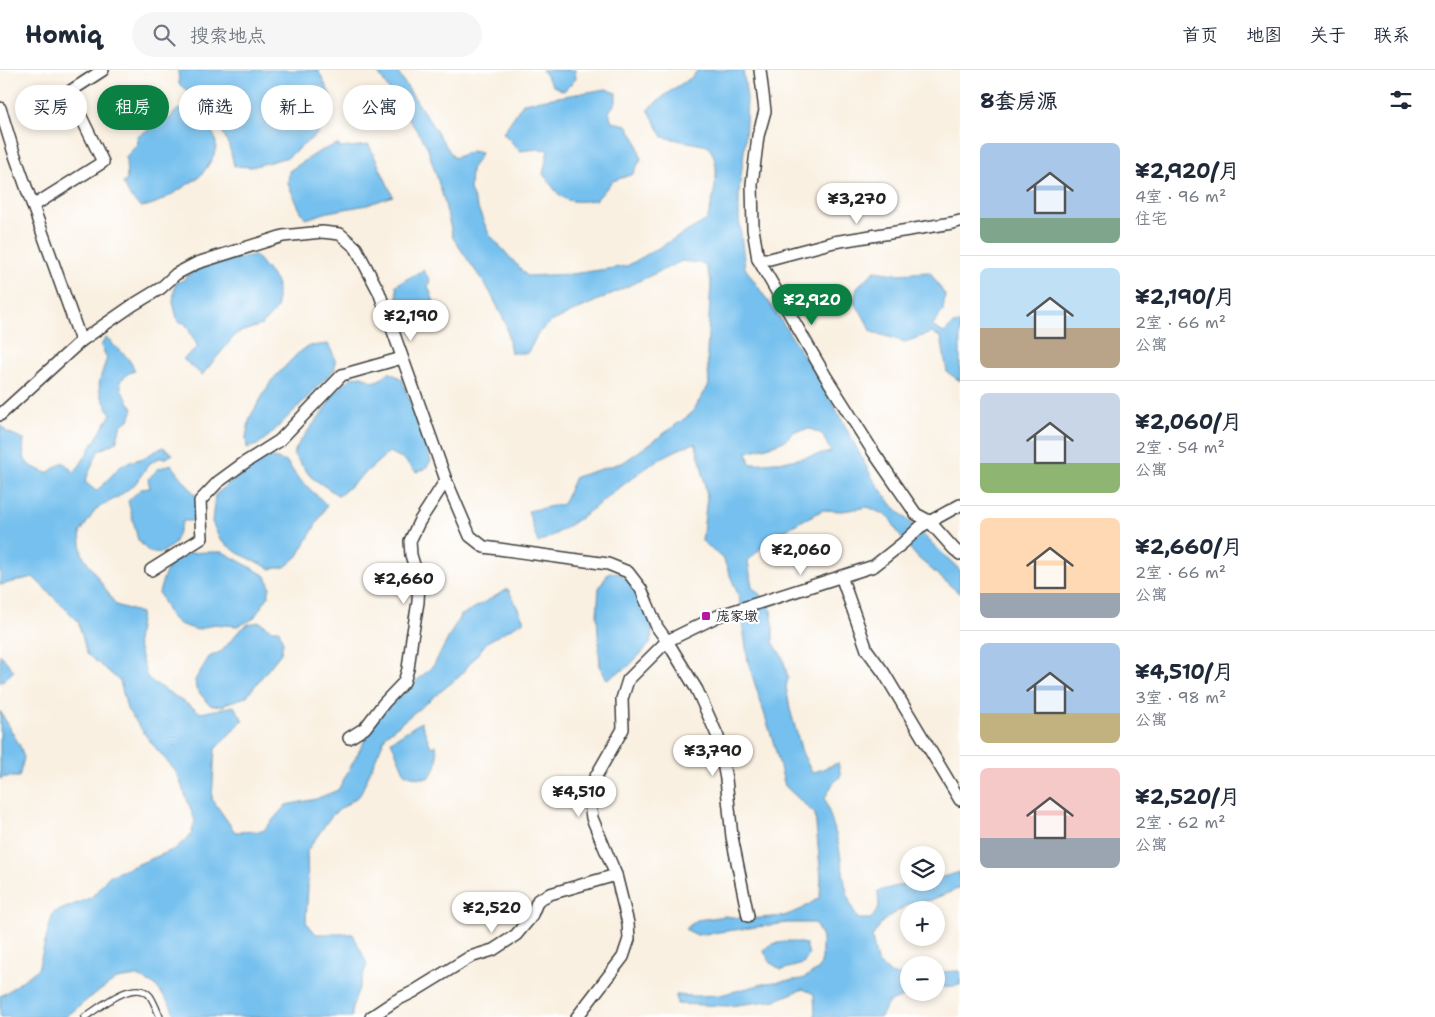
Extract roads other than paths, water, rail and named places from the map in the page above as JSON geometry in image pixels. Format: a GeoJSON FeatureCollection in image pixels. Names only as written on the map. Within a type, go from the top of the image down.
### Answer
{"type":"FeatureCollection","features":[{"type":"Feature","properties":{"kind":"street"},"geometry":{"type":"LineString","coordinates":[[33,206],[103,162],[69,92],[103,70]]}},
{"type":"Feature","properties":{"kind":"street"},"geometry":{"type":"LineString","coordinates":[[760,70],[765,111],[758,136],[752,184],[753,229],[758,259],[826,377],[874,454],[924,524],[960,554]]}},
{"type":"Feature","properties":{"kind":"street"},"geometry":{"type":"LineString","coordinates":[[0,108],[81,340]]}},
{"type":"Feature","properties":{"kind":"street"},"geometry":{"type":"LineString","coordinates":[[758,259],[770,259],[834,242],[960,221]]}},
{"type":"Feature","properties":{"kind":"street"},"geometry":{"type":"LineString","coordinates":[[0,415],[81,340],[132,305],[161,288],[176,274],[197,263],[283,236],[322,232],[340,234],[356,248],[379,292],[446,480],[470,536],[484,547],[608,564],[628,572],[640,589],[657,627],[697,690],[718,737],[726,779],[732,837],[748,916]]}},
{"type":"Feature","properties":{"kind":"street"},"geometry":{"type":"LineString","coordinates":[[151,570],[202,538],[200,501],[218,482],[279,441],[342,375],[402,358]]}},
{"type":"Feature","properties":{"kind":"street"},"geometry":{"type":"LineString","coordinates":[[349,738],[365,728],[384,703],[404,682],[408,669],[418,602],[419,581],[411,555],[410,541],[419,522],[446,480]]}},
{"type":"Feature","properties":{"kind":"street"},"geometry":{"type":"LineString","coordinates":[[577,1017],[623,957],[629,939],[628,923],[616,875],[592,818],[588,790],[623,729],[622,699],[628,680],[667,641],[718,616],[874,566],[924,524],[960,505]]}},
{"type":"Feature","properties":{"kind":"street"},"geometry":{"type":"LineString","coordinates":[[841,576],[867,650],[884,673],[960,800]]}},
{"type":"Feature","properties":{"kind":"street"},"geometry":{"type":"LineString","coordinates":[[371,1017],[470,957],[493,950],[516,935],[531,917],[538,900],[550,894],[616,875]]}},
{"type":"Feature","properties":{"kind":"lane"},"geometry":{"type":"LineString","coordinates":[[85,1017],[118,995],[131,990],[142,990],[149,995],[160,1017]]}},
{"type":"Feature","properties":{"kind":"water"},"geometry":{"type":"Polygon","coordinates":[[[178,70],[318,70],[326,85],[261,85],[261,130],[320,130],[288,157],[252,167],[234,166],[227,140],[222,130],[251,130],[251,85],[179,84],[178,70]]]}},
{"type":"Feature","properties":{"kind":"water"},"geometry":{"type":"Polygon","coordinates":[[[376,70],[396,70],[406,85],[386,85],[376,70]]]}},
{"type":"Feature","properties":{"kind":"water"},"geometry":{"type":"Polygon","coordinates":[[[542,70],[575,70],[576,79],[564,91],[553,86],[542,70]]]}},
{"type":"Feature","properties":{"kind":"water"},"geometry":{"type":"Polygon","coordinates":[[[698,70],[743,70],[747,98],[745,144],[739,192],[739,218],[745,268],[828,394],[873,479],[893,506],[960,570],[960,594],[917,557],[900,536],[889,517],[868,507],[842,511],[823,510],[792,526],[764,545],[748,561],[752,587],[770,604],[773,642],[783,658],[788,678],[786,687],[790,709],[802,752],[812,773],[838,763],[841,776],[832,785],[825,798],[838,841],[847,893],[858,919],[871,919],[879,908],[878,891],[900,886],[900,891],[945,891],[945,876],[960,872],[960,888],[931,900],[900,901],[900,910],[882,922],[872,937],[877,962],[892,975],[900,975],[900,998],[888,1003],[881,1017],[815,1017],[814,994],[803,989],[776,1000],[729,1006],[677,1004],[676,995],[720,995],[767,983],[802,979],[818,970],[822,960],[822,938],[815,923],[787,923],[697,935],[685,929],[697,920],[725,916],[748,919],[784,916],[802,909],[820,897],[821,877],[815,814],[785,786],[748,662],[739,597],[723,558],[702,541],[707,497],[701,463],[695,443],[660,459],[581,517],[538,543],[528,511],[563,504],[575,477],[624,462],[691,414],[709,385],[707,353],[711,281],[705,264],[682,261],[551,322],[538,333],[528,353],[511,353],[506,324],[490,292],[453,238],[444,200],[427,146],[415,128],[415,99],[454,158],[472,151],[481,153],[471,169],[470,190],[489,234],[527,276],[572,274],[627,266],[707,220],[715,189],[716,164],[708,146],[663,137],[648,109],[673,89],[691,78],[698,70]],[[810,429],[795,431],[784,441],[747,452],[750,464],[787,461],[831,452],[822,434],[810,429]]]}},
{"type":"Feature","properties":{"kind":"water"},"geometry":{"type":"Polygon","coordinates":[[[606,89],[616,93],[616,102],[609,112],[612,122],[627,125],[637,142],[641,159],[633,174],[613,181],[596,200],[569,200],[559,195],[543,174],[548,150],[520,151],[503,133],[523,103],[606,89]]]}},
{"type":"Feature","properties":{"kind":"water"},"geometry":{"type":"Polygon","coordinates":[[[179,110],[179,130],[210,130],[216,144],[213,157],[199,177],[163,200],[141,207],[131,198],[123,183],[127,180],[126,157],[138,143],[137,136],[148,130],[169,130],[169,119],[179,110]]]}},
{"type":"Feature","properties":{"kind":"water"},"geometry":{"type":"Polygon","coordinates":[[[338,144],[340,148],[369,145],[393,196],[367,205],[328,212],[306,219],[288,184],[289,171],[320,151],[338,144]]]}},
{"type":"Feature","properties":{"kind":"water"},"geometry":{"type":"Polygon","coordinates":[[[255,255],[277,282],[277,309],[262,325],[237,333],[202,375],[183,359],[198,347],[185,323],[178,322],[173,302],[175,284],[211,263],[255,255]]]}},
{"type":"Feature","properties":{"kind":"water"},"geometry":{"type":"Polygon","coordinates":[[[423,270],[430,280],[428,286],[435,305],[408,321],[400,322],[396,285],[423,270]]]}},
{"type":"Feature","properties":{"kind":"water"},"geometry":{"type":"Polygon","coordinates":[[[875,271],[897,274],[930,272],[945,295],[943,311],[932,326],[944,333],[953,324],[960,323],[960,381],[947,372],[941,337],[931,333],[905,342],[872,332],[854,303],[857,287],[875,271]]]}},
{"type":"Feature","properties":{"kind":"water"},"geometry":{"type":"Polygon","coordinates":[[[105,338],[112,341],[111,344],[125,355],[135,371],[129,373],[120,381],[122,391],[133,409],[129,420],[121,425],[116,442],[98,451],[85,482],[96,491],[121,465],[143,458],[163,447],[173,454],[166,458],[158,458],[149,464],[135,484],[118,497],[96,509],[80,533],[82,554],[116,605],[141,613],[137,642],[147,678],[201,713],[234,706],[243,720],[215,749],[212,799],[235,832],[263,831],[286,805],[316,799],[338,790],[378,716],[434,665],[460,616],[508,589],[524,621],[487,642],[460,676],[386,735],[360,795],[332,815],[307,851],[306,922],[316,934],[353,934],[367,964],[352,1009],[352,1017],[175,1017],[171,1006],[156,986],[137,976],[117,979],[66,1017],[0,1017],[0,996],[38,969],[53,913],[92,897],[109,876],[175,849],[191,835],[195,821],[177,773],[149,740],[127,709],[120,681],[87,654],[78,621],[33,577],[0,585],[0,425],[7,432],[24,439],[24,454],[26,462],[30,465],[47,473],[63,462],[74,472],[111,414],[102,398],[99,387],[107,358],[101,346],[105,338]]]}},
{"type":"Feature","properties":{"kind":"water"},"geometry":{"type":"Polygon","coordinates":[[[328,344],[335,358],[335,369],[270,435],[257,445],[247,448],[246,437],[250,417],[272,380],[300,351],[310,346],[328,344]]]}},
{"type":"Feature","properties":{"kind":"water"},"geometry":{"type":"Polygon","coordinates":[[[389,372],[402,379],[431,461],[425,469],[416,472],[402,458],[389,452],[339,496],[311,477],[293,454],[334,393],[352,377],[362,376],[373,382],[381,379],[389,372]]]}},
{"type":"Feature","properties":{"kind":"water"},"geometry":{"type":"Polygon","coordinates":[[[270,457],[287,462],[297,477],[327,505],[298,556],[285,567],[271,569],[238,553],[220,540],[212,522],[215,495],[248,469],[270,457]]]}},
{"type":"Feature","properties":{"kind":"water"},"geometry":{"type":"Polygon","coordinates":[[[171,464],[200,501],[197,521],[183,521],[174,544],[161,553],[149,552],[138,540],[128,501],[141,489],[150,488],[148,479],[158,469],[171,464]]]}},
{"type":"Feature","properties":{"kind":"water"},"geometry":{"type":"Polygon","coordinates":[[[223,552],[266,576],[270,587],[268,597],[253,619],[238,626],[214,624],[197,630],[179,624],[170,616],[159,593],[170,563],[189,553],[223,552]]]}},
{"type":"Feature","properties":{"kind":"water"},"geometry":{"type":"Polygon","coordinates":[[[609,572],[618,573],[628,580],[653,627],[650,644],[628,667],[607,679],[600,667],[597,615],[599,588],[609,572]]]}},
{"type":"Feature","properties":{"kind":"water"},"geometry":{"type":"Polygon","coordinates":[[[260,622],[272,630],[279,630],[283,642],[281,653],[246,697],[227,703],[224,706],[210,705],[196,689],[195,680],[209,657],[222,651],[238,632],[248,624],[260,622]]]}},
{"type":"Feature","properties":{"kind":"water"},"geometry":{"type":"Polygon","coordinates":[[[0,654],[14,671],[0,683],[0,654]]]}},
{"type":"Feature","properties":{"kind":"water"},"geometry":{"type":"Polygon","coordinates":[[[0,711],[20,746],[24,758],[19,777],[0,779],[0,711]]]}},
{"type":"Feature","properties":{"kind":"water"},"geometry":{"type":"Polygon","coordinates":[[[421,722],[431,747],[436,745],[437,763],[428,778],[419,778],[405,774],[391,741],[421,722]]]}},
{"type":"Feature","properties":{"kind":"water"},"geometry":{"type":"Polygon","coordinates":[[[789,941],[806,944],[809,955],[803,964],[781,970],[771,963],[763,950],[772,944],[789,941]]]}},
{"type":"Feature","properties":{"kind":"water"},"geometry":{"type":"Polygon","coordinates":[[[960,971],[960,985],[945,987],[945,972],[960,971]]]}},
{"type":"Feature","properties":{"kind":"place","name":"庞家墩"},"geometry":{"type":"Point","coordinates":[706,616]}}]}
